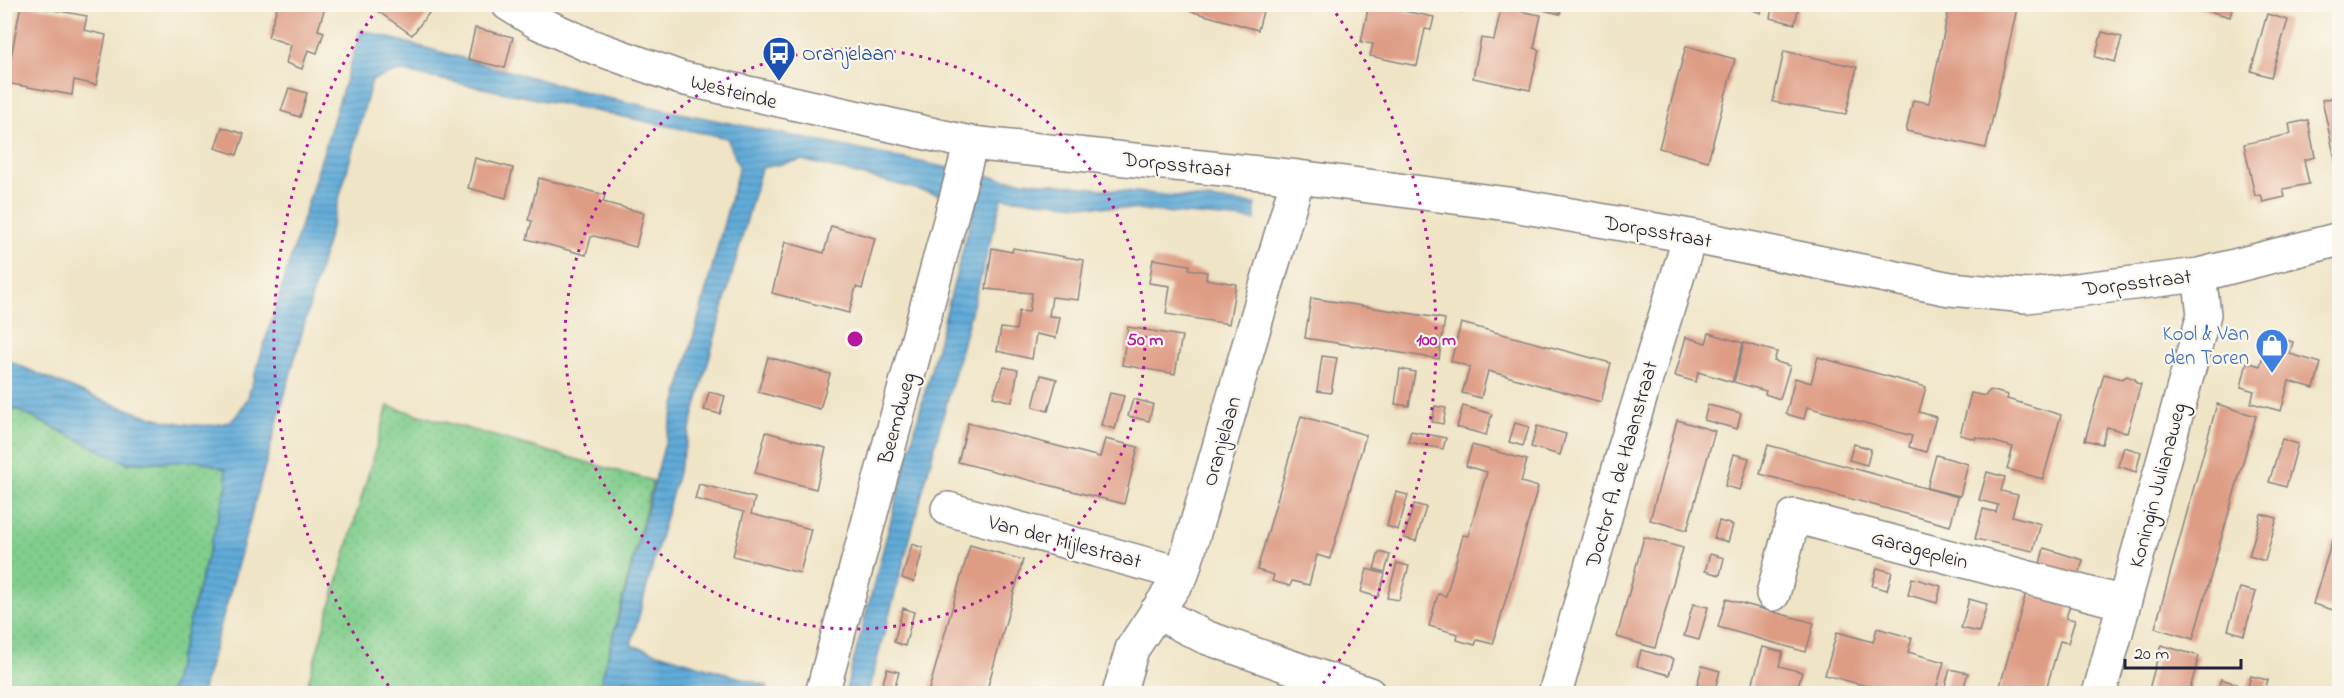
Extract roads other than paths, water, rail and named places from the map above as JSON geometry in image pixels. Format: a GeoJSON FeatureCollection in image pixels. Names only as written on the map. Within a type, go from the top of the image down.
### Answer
{"type":"FeatureCollection","features":[{"type":"Feature","properties":{"kind":"street","name":"Westeinde"},"geometry":{"type":"LineString","coordinates":[[508,4],[537,22],[588,45],[681,78],[971,143]]}},
{"type":"Feature","properties":{"kind":"street","name":"Dorpsstraat"},"geometry":{"type":"LineString","coordinates":[[971,143],[1298,177],[1508,204],[1690,236],[1950,289],[2027,296],[2199,275],[2340,239]]}},
{"type":"Feature","properties":{"kind":"street","name":"Beemdweg"},"geometry":{"type":"LineString","coordinates":[[822,693],[971,143]]}},
{"type":"Feature","properties":{"kind":"street","name":"Oranjelaan"},"geometry":{"type":"LineString","coordinates":[[1119,693],[1131,649],[1182,574],[1298,177]]}},
{"type":"Feature","properties":{"kind":"street","name":"Doctor A. de Haanstraat"},"geometry":{"type":"LineString","coordinates":[[1555,693],[1625,447],[1690,236]]}},
{"type":"Feature","properties":{"kind":"street","name":"Koningin Julianaweg"},"geometry":{"type":"LineString","coordinates":[[2099,693],[2204,314],[2199,275]]}},
{"type":"Feature","properties":{"kind":"street","name":"Van der Mijlestraat"},"geometry":{"type":"LineString","coordinates":[[948,509],[1182,574]]}},
{"type":"Feature","properties":{"kind":"street","name":"Garageplein"},"geometry":{"type":"LineString","coordinates":[[1773,594],[1794,516],[2124,603]]}},
{"type":"Feature","properties":{"kind":"street"},"geometry":{"type":"LineString","coordinates":[[1156,612],[1205,637],[1369,693]]}},
{"type":"Feature","properties":{"kind":"water"},"geometry":{"type":"Polygon","coordinates":[[[361,30],[602,97],[1003,179],[1255,204],[1255,220],[1002,198],[868,693],[845,693],[975,204],[802,160],[761,168],[631,645],[768,686],[765,693],[677,693],[624,679],[620,693],[598,693],[739,167],[727,138],[399,71],[372,80],[202,693],[170,693],[227,485],[225,469],[200,461],[127,463],[5,404],[4,359],[85,394],[152,417],[184,424],[211,425],[232,420],[248,397],[361,30]]]}},
{"type":"Feature","properties":{"kind":"place","name":"Oranjelaan"},"geometry":{"type":"Point","coordinates":[779,82]}},
{"type":"Feature","properties":{"kind":"place","name":"Kool & Van den Toren"},"geometry":{"type":"Point","coordinates":[2272,374]}}]}
